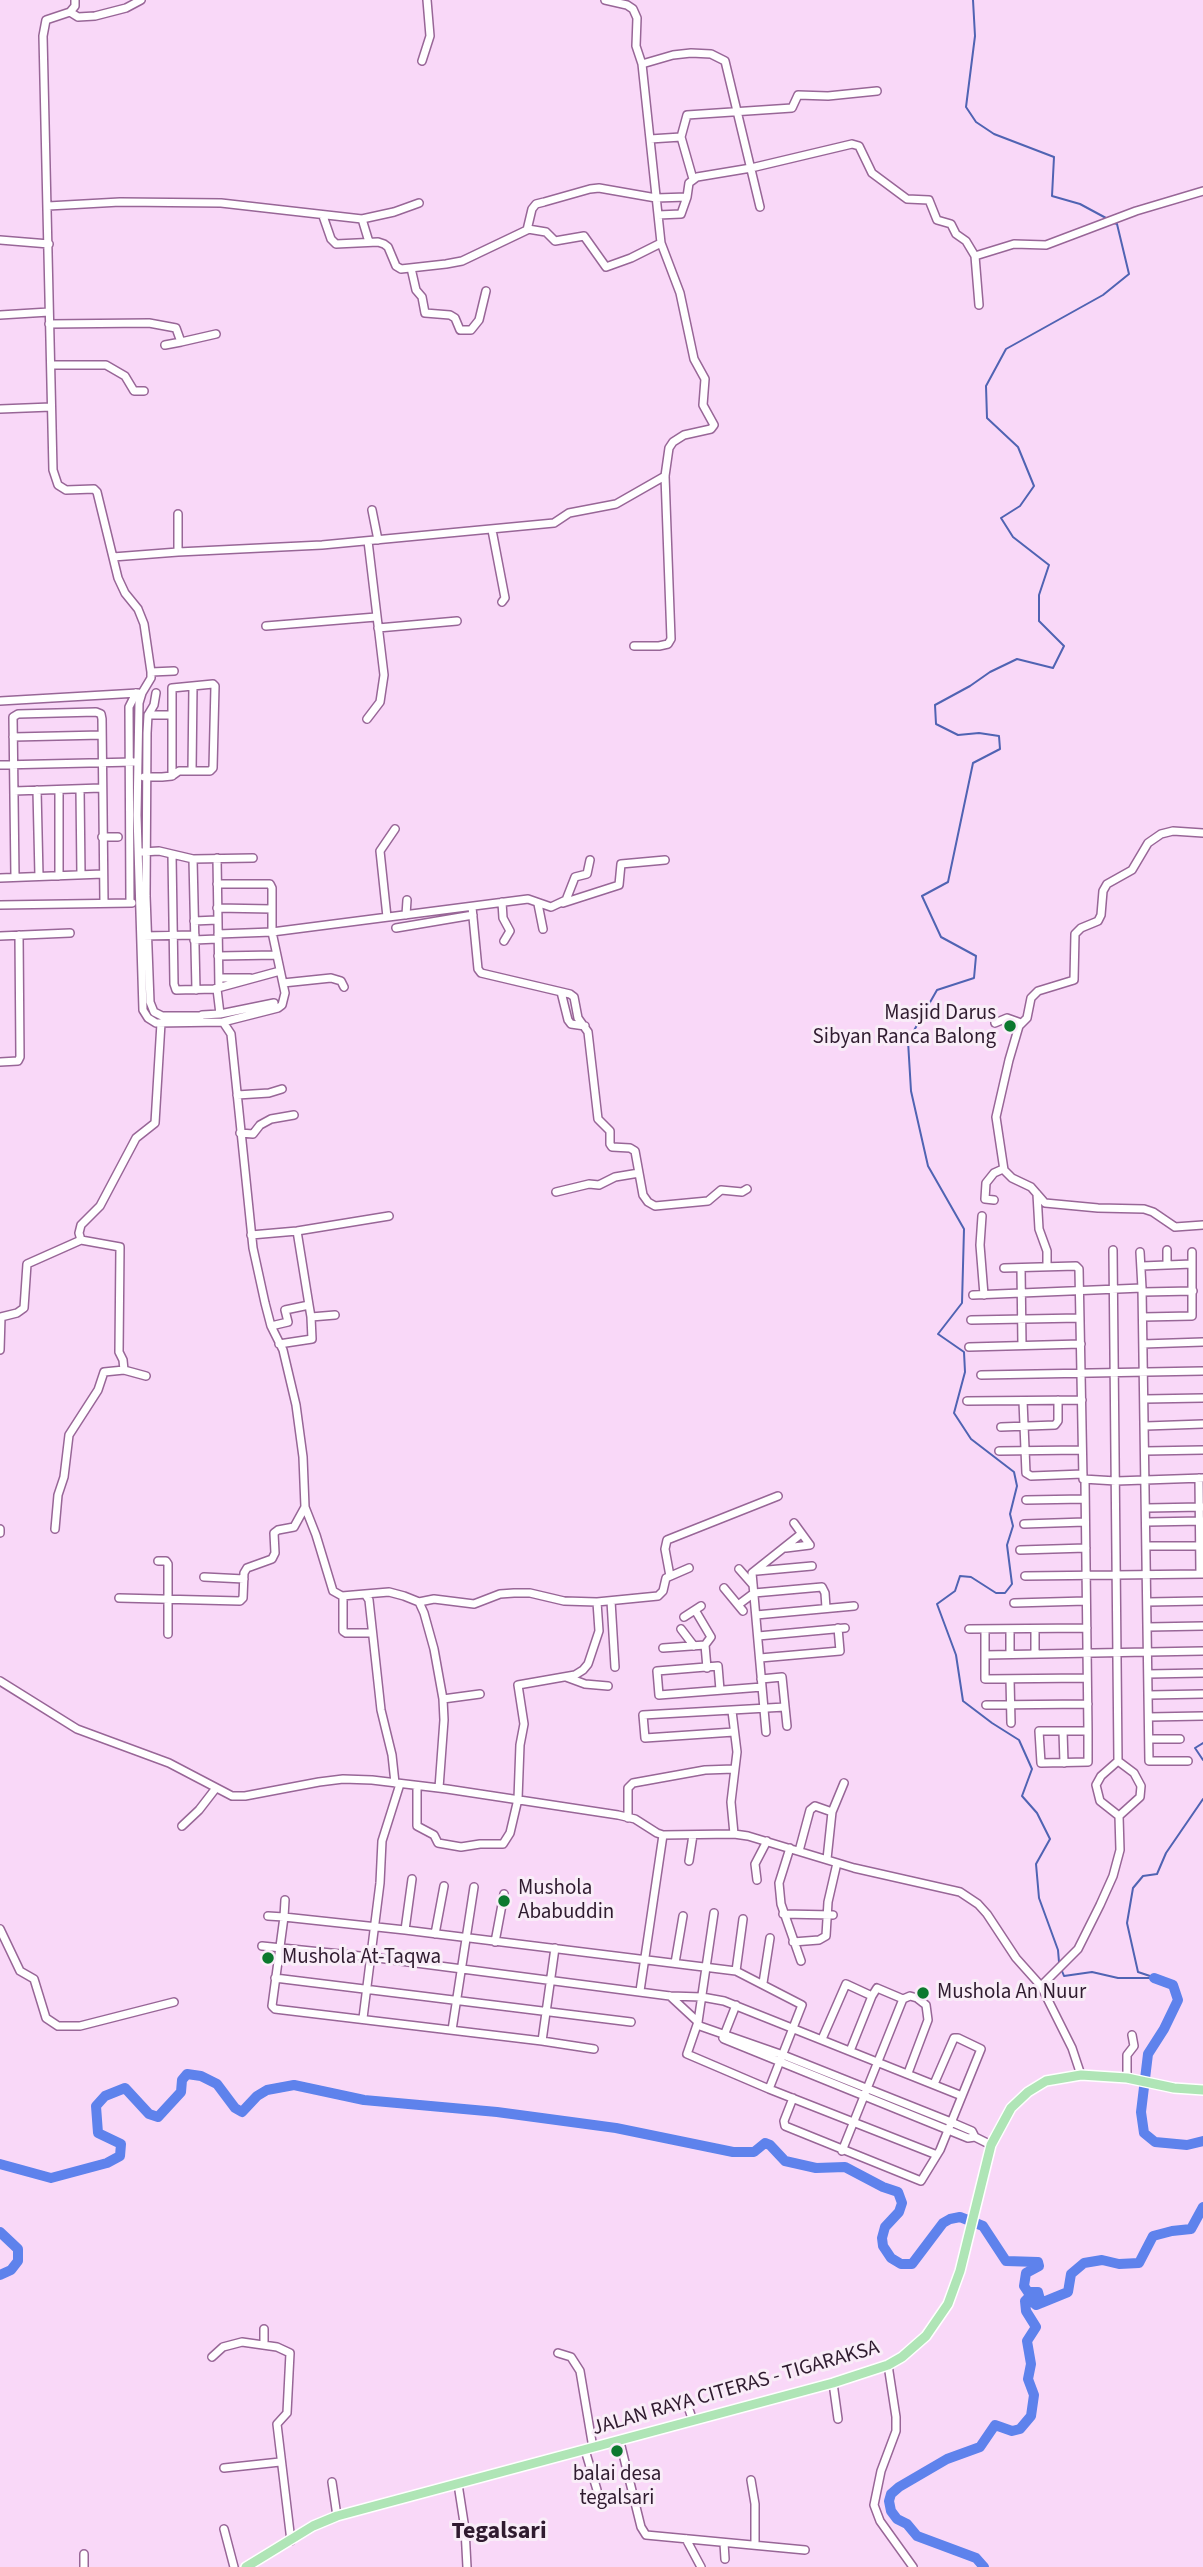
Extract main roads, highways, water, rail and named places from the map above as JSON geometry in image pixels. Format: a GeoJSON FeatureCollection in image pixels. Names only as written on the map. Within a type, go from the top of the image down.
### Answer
{"type":"FeatureCollection","features":[{"type":"Feature","properties":{"kind":"main road","name":"JALAN RAYA CITERAS - TIGARAKSA"},"geometry":{"type":"LineString","coordinates":[[246,2567],[318,2524],[337,2516],[620,2442],[833,2383],[888,2365],[920,2341],[943,2313],[958,2279],[991,2145],[1011,2108],[1028,2092],[1046,2081],[1081,2075],[1203,2090]]}},
{"type":"Feature","properties":{"kind":"waterway"},"geometry":{"type":"LineString","coordinates":[[973,0],[975,36],[966,107],[976,122],[994,134],[1054,157],[1052,196],[1080,204],[1106,218]]}},
{"type":"Feature","properties":{"kind":"waterway"},"geometry":{"type":"LineString","coordinates":[[1059,1962],[1058,1950],[1039,1898],[1036,1864],[1050,1839],[1037,1813],[1022,1796],[1032,1769],[1019,1740],[963,1701],[956,1655],[937,1604],[955,1591],[960,1576],[971,1577],[996,1593],[1005,1593],[1012,1584],[1007,1545],[1013,1526],[1010,1514],[1017,1486],[1014,1472],[971,1439],[954,1413],[965,1372],[964,1352],[938,1334],[962,1303],[964,1229],[928,1166],[911,1091],[908,1041],[937,990],[974,978],[976,956],[941,937],[922,896],[948,882],[973,763],[1000,749],[999,736],[979,733],[958,735],[936,724],[935,705],[1017,659],[1053,668],[1064,646],[1039,621],[1039,595],[1049,565],[1013,537],[1001,518],[1020,506],[1034,486],[1018,447],[987,418],[986,386],[1006,349],[1103,295],[1129,274],[1117,224],[1114,223]]}},
{"type":"Feature","properties":{"kind":"waterway"},"geometry":{"type":"LineString","coordinates":[[1203,1743],[1195,1748],[1203,1760]]}},
{"type":"Feature","properties":{"kind":"waterway"},"geometry":{"type":"LineString","coordinates":[[1153,1977],[1138,1972],[1127,1923],[1133,1888],[1143,1876],[1157,1874],[1166,1853],[1203,1799]]}},
{"type":"Feature","properties":{"kind":"waterway"},"geometry":{"type":"LineString","coordinates":[[1062,1971],[1064,1976],[1092,1972],[1118,1978],[1154,1978]]}},
{"type":"Feature","properties":{"kind":"waterway"},"geometry":{"type":"LineString","coordinates":[[1154,1978],[1173,1985],[1178,2000],[1148,2054],[1141,2112],[1144,2133],[1155,2142],[1187,2145],[1203,2141]]}},
{"type":"Feature","properties":{"kind":"waterway"},"geometry":{"type":"LineString","coordinates":[[0,2164],[51,2178],[107,2163],[120,2156],[121,2144],[98,2133],[96,2106],[105,2096],[125,2088],[149,2114],[158,2117],[181,2092],[182,2080],[187,2074],[201,2076],[217,2084],[235,2108],[242,2112],[257,2096],[267,2090],[294,2085],[364,2100],[497,2112],[616,2128],[733,2152],[754,2152],[765,2143],[785,2161],[816,2168],[845,2167],[898,2192],[902,2203],[899,2212],[885,2227],[882,2238],[883,2246],[891,2258],[901,2264],[912,2264],[943,2223],[950,2219],[960,2217],[983,2226],[1006,2261],[1038,2262],[1039,2266],[1026,2273],[1024,2286],[1028,2292],[1038,2292],[1041,2303]]}},
{"type":"Feature","properties":{"kind":"waterway"},"geometry":{"type":"LineString","coordinates":[[1041,2303],[1068,2292],[1071,2274],[1084,2263],[1102,2260],[1119,2264],[1139,2263],[1153,2236],[1191,2229],[1203,2207]]}},
{"type":"Feature","properties":{"kind":"waterway"},"geometry":{"type":"LineString","coordinates":[[0,2232],[18,2249],[18,2261],[11,2270],[0,2275]]}},
{"type":"Feature","properties":{"kind":"waterway"},"geometry":{"type":"LineString","coordinates":[[984,2567],[976,2558],[917,2536],[907,2524],[897,2519],[891,2511],[889,2501],[891,2494],[899,2487],[947,2459],[980,2447],[995,2425],[1012,2431],[1020,2429],[1031,2416],[1034,2395],[1028,2379],[1031,2364],[1027,2341],[1036,2327],[1026,2311],[1025,2301],[1028,2298],[1036,2305],[1041,2303]]}},
{"type":"Feature","properties":{"kind":"place","name":"Masjid Darus Sibyan Ranca Balong"},"geometry":{"type":"Point","coordinates":[1010,1026]}},
{"type":"Feature","properties":{"kind":"place","name":"Mushola Ababuddin"},"geometry":{"type":"Point","coordinates":[504,1901]}},
{"type":"Feature","properties":{"kind":"place","name":"Mushola At-Taqwa"},"geometry":{"type":"Point","coordinates":[268,1958]}},
{"type":"Feature","properties":{"kind":"place","name":"Mushola An Nuur"},"geometry":{"type":"Point","coordinates":[923,1993]}},
{"type":"Feature","properties":{"kind":"place","name":"balai desa tegalsari"},"geometry":{"type":"Point","coordinates":[617,2451]}},
{"type":"Feature","properties":{"kind":"district","name":"Tegalsari"},"geometry":{"type":"Point","coordinates":[499,2533]}}]}
